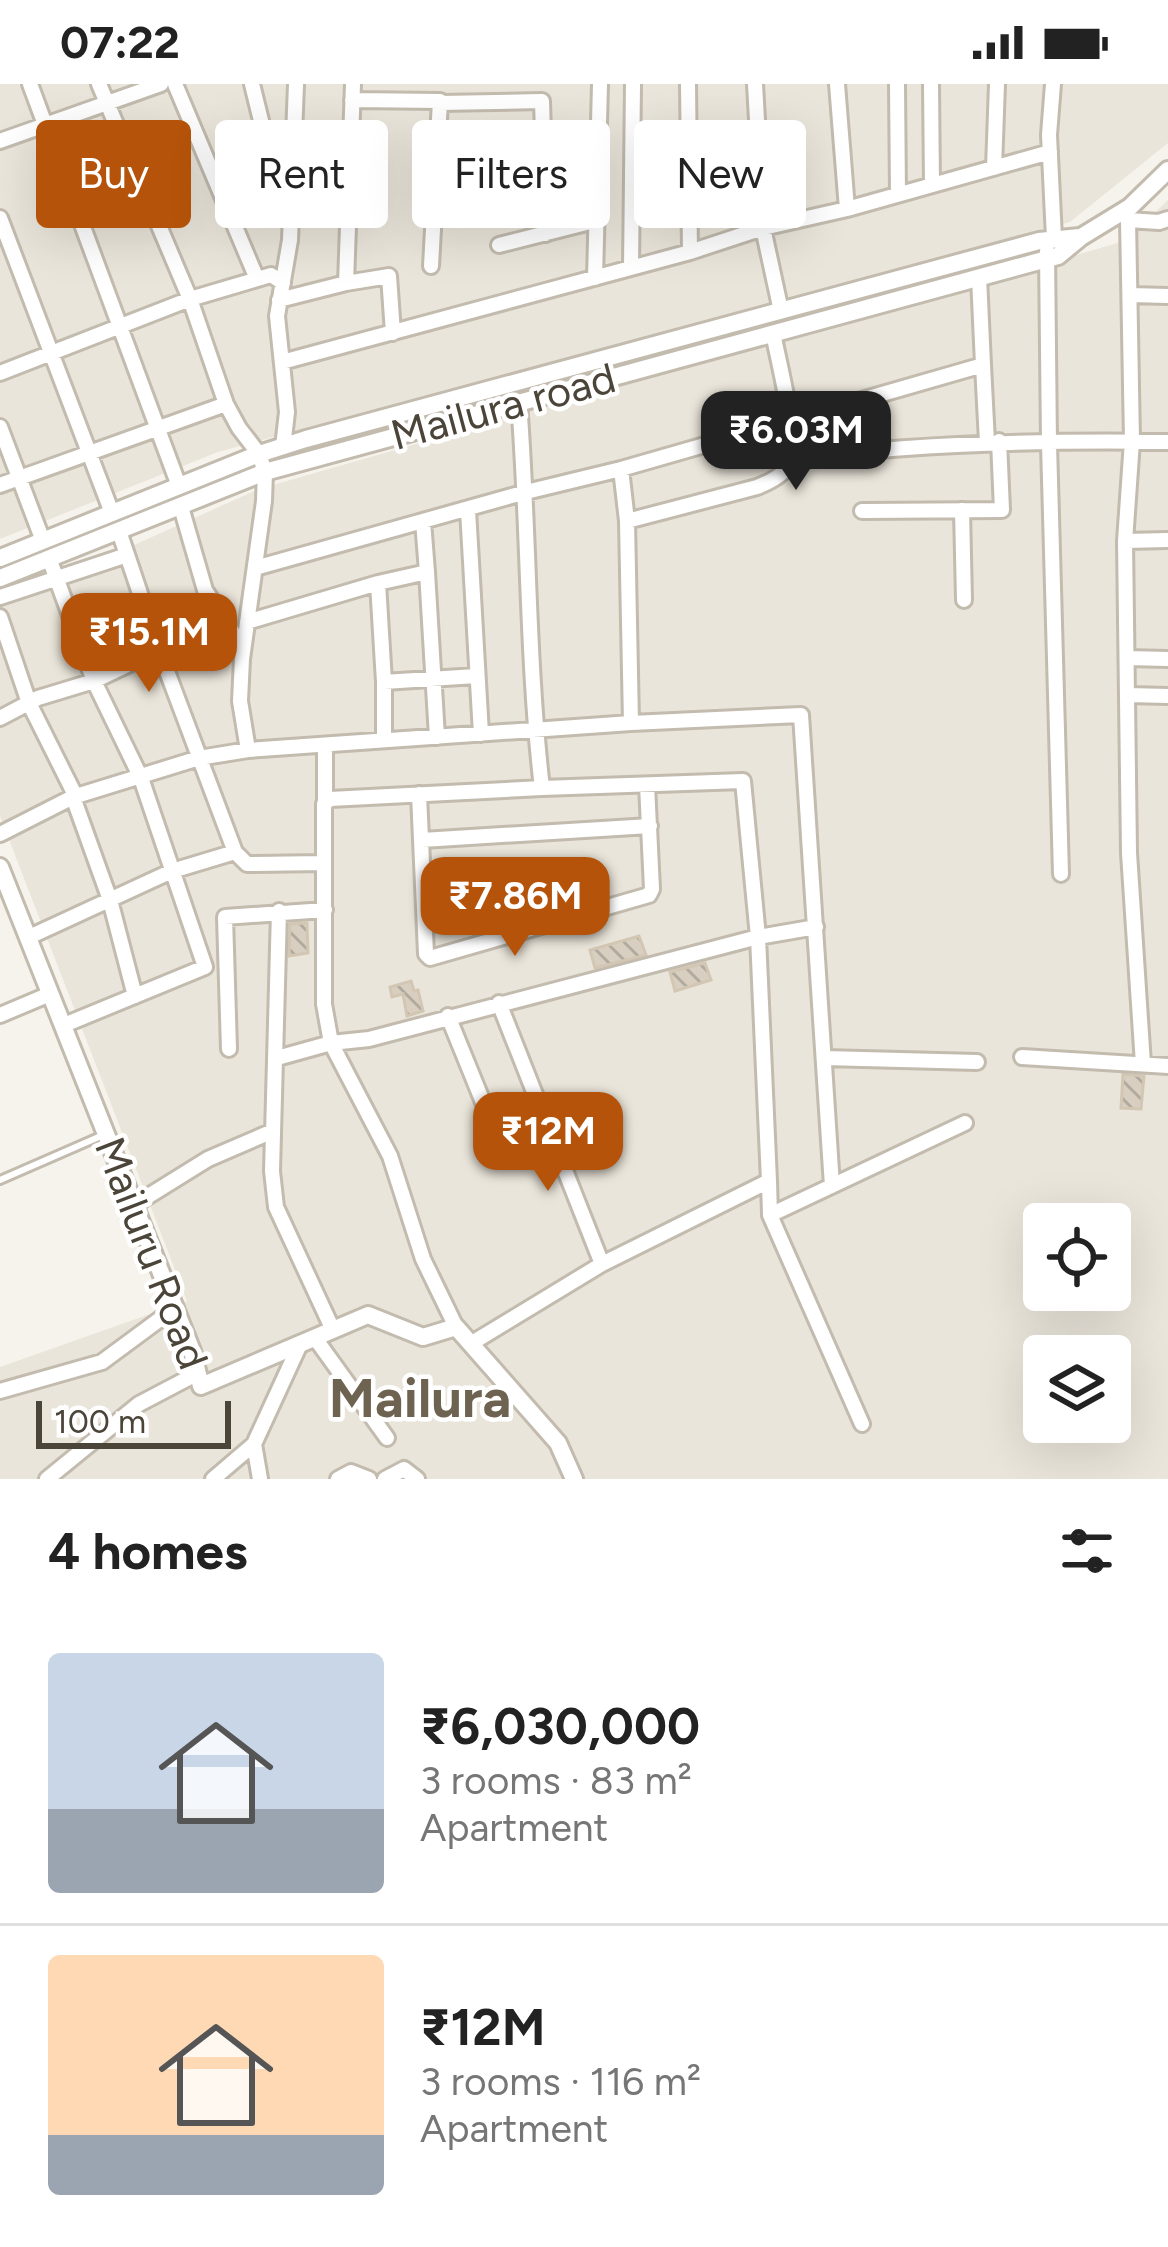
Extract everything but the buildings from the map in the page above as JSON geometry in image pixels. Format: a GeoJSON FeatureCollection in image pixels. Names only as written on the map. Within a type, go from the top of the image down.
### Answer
{"type":"FeatureCollection","features":[{"type":"Feature","properties":{"kind":"street"},"geometry":{"type":"LineString","coordinates":[[30,84],[44,120]]}},
{"type":"Feature","properties":{"kind":"street"},"geometry":{"type":"LineString","coordinates":[[99,84],[190,298],[226,404],[266,472],[243,648],[240,701],[248,750]]}},
{"type":"Feature","properties":{"kind":"street"},"geometry":{"type":"LineString","coordinates":[[58,120],[161,84]]}},
{"type":"Feature","properties":{"kind":"street"},"geometry":{"type":"LineString","coordinates":[[175,84],[257,279]]}},
{"type":"Feature","properties":{"kind":"street"},"geometry":{"type":"LineString","coordinates":[[252,84],[261,120]]}},
{"type":"Feature","properties":{"kind":"street"},"geometry":{"type":"LineString","coordinates":[[294,120],[296,84]]}},
{"type":"Feature","properties":{"kind":"street"},"geometry":{"type":"LineString","coordinates":[[599,120],[600,84]]}},
{"type":"Feature","properties":{"kind":"street"},"geometry":{"type":"LineString","coordinates":[[631,268],[632,84]]}},
{"type":"Feature","properties":{"kind":"street"},"geometry":{"type":"LineString","coordinates":[[688,84],[690,252]]}},
{"type":"Feature","properties":{"kind":"street"},"geometry":{"type":"LineString","coordinates":[[755,84],[757,120]]}},
{"type":"Feature","properties":{"kind":"street"},"geometry":{"type":"LineString","coordinates":[[838,84],[847,209]]}},
{"type":"Feature","properties":{"kind":"street"},"geometry":{"type":"LineString","coordinates":[[897,84],[898,194]]}},
{"type":"Feature","properties":{"kind":"street"},"geometry":{"type":"LineString","coordinates":[[931,84],[932,185]]}},
{"type":"Feature","properties":{"kind":"street"},"geometry":{"type":"LineString","coordinates":[[994,168],[997,84]]}},
{"type":"Feature","properties":{"kind":"street"},"geometry":{"type":"LineString","coordinates":[[1053,84],[1049,444],[1061,874]]}},
{"type":"Feature","properties":{"kind":"street"},"geometry":{"type":"LineString","coordinates":[[346,283],[352,92],[438,99],[440,103],[431,266]]}},
{"type":"Feature","properties":{"kind":"street"},"geometry":{"type":"LineString","coordinates":[[440,103],[542,101],[546,234]]}},
{"type":"Feature","properties":{"kind":"street"},"geometry":{"type":"LineString","coordinates":[[0,141],[36,128]]}},
{"type":"Feature","properties":{"kind":"street"},"geometry":{"type":"LineString","coordinates":[[806,218],[1050,152]]}},
{"type":"Feature","properties":{"kind":"street","name":"Mailura road"},"geometry":{"type":"LineString","coordinates":[[0,578],[112,513],[259,454],[781,311],[1082,237],[1126,216],[1168,170]]}},
{"type":"Feature","properties":{"kind":"street"},"geometry":{"type":"LineString","coordinates":[[1143,1064],[1129,853],[1125,541],[1132,441],[1126,216],[1168,219]]}},
{"type":"Feature","properties":{"kind":"street"},"geometry":{"type":"LineString","coordinates":[[0,218],[112,513]]}},
{"type":"Feature","properties":{"kind":"street"},"geometry":{"type":"LineString","coordinates":[[83,228],[179,486]]}},
{"type":"Feature","properties":{"kind":"street"},"geometry":{"type":"LineString","coordinates":[[283,447],[287,412],[277,316],[290,228]]}},
{"type":"Feature","properties":{"kind":"street"},"geometry":{"type":"LineString","coordinates":[[500,245],[569,228]]}},
{"type":"Feature","properties":{"kind":"street"},"geometry":{"type":"LineString","coordinates":[[595,228],[595,278]]}},
{"type":"Feature","properties":{"kind":"street"},"geometry":{"type":"LineString","coordinates":[[282,362],[763,228],[781,311]]}},
{"type":"Feature","properties":{"kind":"street","name":"Mailura road"},"geometry":{"type":"LineString","coordinates":[[0,558],[119,532],[266,472],[979,277],[1049,246]]}},
{"type":"Feature","properties":{"kind":"street"},"geometry":{"type":"LineString","coordinates":[[0,373],[190,298],[271,275],[283,283]]}},
{"type":"Feature","properties":{"kind":"street"},"geometry":{"type":"LineString","coordinates":[[279,300],[391,276],[393,333]]}},
{"type":"Feature","properties":{"kind":"street"},"geometry":{"type":"LineString","coordinates":[[862,511],[1002,510],[982,365],[979,277]]}},
{"type":"Feature","properties":{"kind":"street"},"geometry":{"type":"LineString","coordinates":[[1130,295],[1168,296]]}},
{"type":"Feature","properties":{"kind":"street"},"geometry":{"type":"LineString","coordinates":[[773,333],[792,459]]}},
{"type":"Feature","properties":{"kind":"street"},"geometry":{"type":"LineString","coordinates":[[255,568],[982,365]]}},
{"type":"Feature","properties":{"kind":"street"},"geometry":{"type":"LineString","coordinates":[[519,402],[542,788]]}},
{"type":"Feature","properties":{"kind":"street"},"geometry":{"type":"LineString","coordinates":[[0,485],[226,404]]}},
{"type":"Feature","properties":{"kind":"street"},"geometry":{"type":"LineString","coordinates":[[0,427],[94,681],[141,778],[205,967],[64,1025]]}},
{"type":"Feature","properties":{"kind":"street"},"geometry":{"type":"LineString","coordinates":[[627,521],[757,487],[774,479],[792,459],[993,441],[1168,442]]}},
{"type":"Feature","properties":{"kind":"street"},"geometry":{"type":"LineString","coordinates":[[621,469],[627,521],[631,723]]}},
{"type":"Feature","properties":{"kind":"street"},"geometry":{"type":"LineString","coordinates":[[181,507],[205,590],[243,648]]}},
{"type":"Feature","properties":{"kind":"street"},"geometry":{"type":"LineString","coordinates":[[468,510],[481,734]]}},
{"type":"Feature","properties":{"kind":"street"},"geometry":{"type":"LineString","coordinates":[[962,510],[964,600]]}},
{"type":"Feature","properties":{"kind":"street"},"geometry":{"type":"LineString","coordinates":[[423,520],[437,737]]}},
{"type":"Feature","properties":{"kind":"street"},"geometry":{"type":"LineString","coordinates":[[119,532],[235,852],[247,864],[324,863]]}},
{"type":"Feature","properties":{"kind":"street"},"geometry":{"type":"LineString","coordinates":[[1125,541],[1168,541]]}},
{"type":"Feature","properties":{"kind":"street"},"geometry":{"type":"LineString","coordinates":[[0,596],[127,555]]}},
{"type":"Feature","properties":{"kind":"street"},"geometry":{"type":"LineString","coordinates":[[247,622],[427,572]]}},
{"type":"Feature","properties":{"kind":"street"},"geometry":{"type":"LineString","coordinates":[[378,583],[384,740]]}},
{"type":"Feature","properties":{"kind":"street"},"geometry":{"type":"LineString","coordinates":[[0,616],[29,703],[75,795],[135,996]]}},
{"type":"Feature","properties":{"kind":"street"},"geometry":{"type":"LineString","coordinates":[[0,718],[159,650]]}},
{"type":"Feature","properties":{"kind":"street"},"geometry":{"type":"LineString","coordinates":[[1126,658],[1168,659]]}},
{"type":"Feature","properties":{"kind":"street"},"geometry":{"type":"LineString","coordinates":[[383,682],[476,676]]}},
{"type":"Feature","properties":{"kind":"street"},"geometry":{"type":"LineString","coordinates":[[1128,695],[1168,696]]}},
{"type":"Feature","properties":{"kind":"street"},"geometry":{"type":"LineString","coordinates":[[0,834],[73,797],[199,758],[248,750],[801,715],[832,1186]]}},
{"type":"Feature","properties":{"kind":"street"},"geometry":{"type":"LineString","coordinates":[[325,745],[324,1004],[331,1043],[390,1156],[423,1259],[456,1327],[558,1443],[574,1479]]}},
{"type":"Feature","properties":{"kind":"street"},"geometry":{"type":"LineString","coordinates":[[325,801],[742,781],[758,937],[770,1215],[862,1424]]}},
{"type":"Feature","properties":{"kind":"street"},"geometry":{"type":"LineString","coordinates":[[419,794],[426,954],[430,958],[649,895],[647,784]]}},
{"type":"Feature","properties":{"kind":"street"},"geometry":{"type":"LineString","coordinates":[[422,840],[650,826]]}},
{"type":"Feature","properties":{"kind":"street"},"geometry":{"type":"LineString","coordinates":[[29,938],[172,871],[235,852]]}},
{"type":"Feature","properties":{"kind":"street","name":"Mailuru Road"},"geometry":{"type":"LineString","coordinates":[[0,867],[175,1308],[201,1386],[368,1315],[423,1336],[456,1327]]}},
{"type":"Feature","properties":{"kind":"street"},"geometry":{"type":"LineString","coordinates":[[229,1048],[225,917],[325,910]]}},
{"type":"Feature","properties":{"kind":"street"},"geometry":{"type":"LineString","coordinates":[[279,911],[272,1171],[276,1207],[333,1330]]}},
{"type":"Feature","properties":{"kind":"street"},"geometry":{"type":"LineString","coordinates":[[277,1058],[331,1043],[369,1039],[758,937],[815,927]]}},
{"type":"Feature","properties":{"kind":"street"},"geometry":{"type":"LineString","coordinates":[[0,1015],[50,994]]}},
{"type":"Feature","properties":{"kind":"street"},"geometry":{"type":"LineString","coordinates":[[499,1003],[602,1264]]}},
{"type":"Feature","properties":{"kind":"street"},"geometry":{"type":"LineString","coordinates":[[448,1016],[497,1139]]}},
{"type":"Feature","properties":{"kind":"street"},"geometry":{"type":"LineString","coordinates":[[1022,1057],[1168,1066]]}},
{"type":"Feature","properties":{"kind":"street"},"geometry":{"type":"LineString","coordinates":[[824,1058],[977,1062]]}},
{"type":"Feature","properties":{"kind":"street"},"geometry":{"type":"LineString","coordinates":[[770,1215],[965,1123]]}},
{"type":"Feature","properties":{"kind":"street"},"geometry":{"type":"LineString","coordinates":[[134,1205],[208,1160],[273,1130]]}},
{"type":"Feature","properties":{"kind":"street"},"geometry":{"type":"LineString","coordinates":[[472,1343],[602,1264],[770,1181]]}},
{"type":"Feature","properties":{"kind":"street"},"geometry":{"type":"LineString","coordinates":[[0,1391],[102,1362],[175,1308]]}},
{"type":"Feature","properties":{"kind":"street"},"geometry":{"type":"LineString","coordinates":[[212,1479],[254,1444],[307,1341],[387,1438]]}},
{"type":"Feature","properties":{"kind":"street"},"geometry":{"type":"LineString","coordinates":[[47,1479],[139,1404],[198,1373]]}},
{"type":"Feature","properties":{"kind":"street"},"geometry":{"type":"LineString","coordinates":[[254,1444],[260,1479]]}},
{"type":"Feature","properties":{"kind":"street"},"geometry":{"type":"LineString","coordinates":[[385,1479],[404,1469],[417,1479]]}},
{"type":"Feature","properties":{"kind":"street"},"geometry":{"type":"LineString","coordinates":[[338,1479],[351,1472],[369,1479]]}},
{"type":"Feature","properties":{"kind":"lane"},"geometry":{"type":"LineString","coordinates":[[0,1180],[106,1133]]}},
{"type":"Feature","properties":{"kind":"shaded area"},"geometry":{"type":"Polygon","coordinates":[[[0,84],[1168,84],[1168,143],[1070,222],[218,452],[0,539],[0,84]]]}},
{"type":"Feature","properties":{"kind":"shaded area"},"geometry":{"type":"Polygon","coordinates":[[[1168,200],[1168,1479],[0,1479],[0,1367],[187,1301],[0,816],[0,605],[259,489],[1125,241],[1168,200]]]}},
{"type":"Feature","properties":{"kind":"district","name":"Mailura"},"geometry":{"type":"Point","coordinates":[420,1398]}}]}
